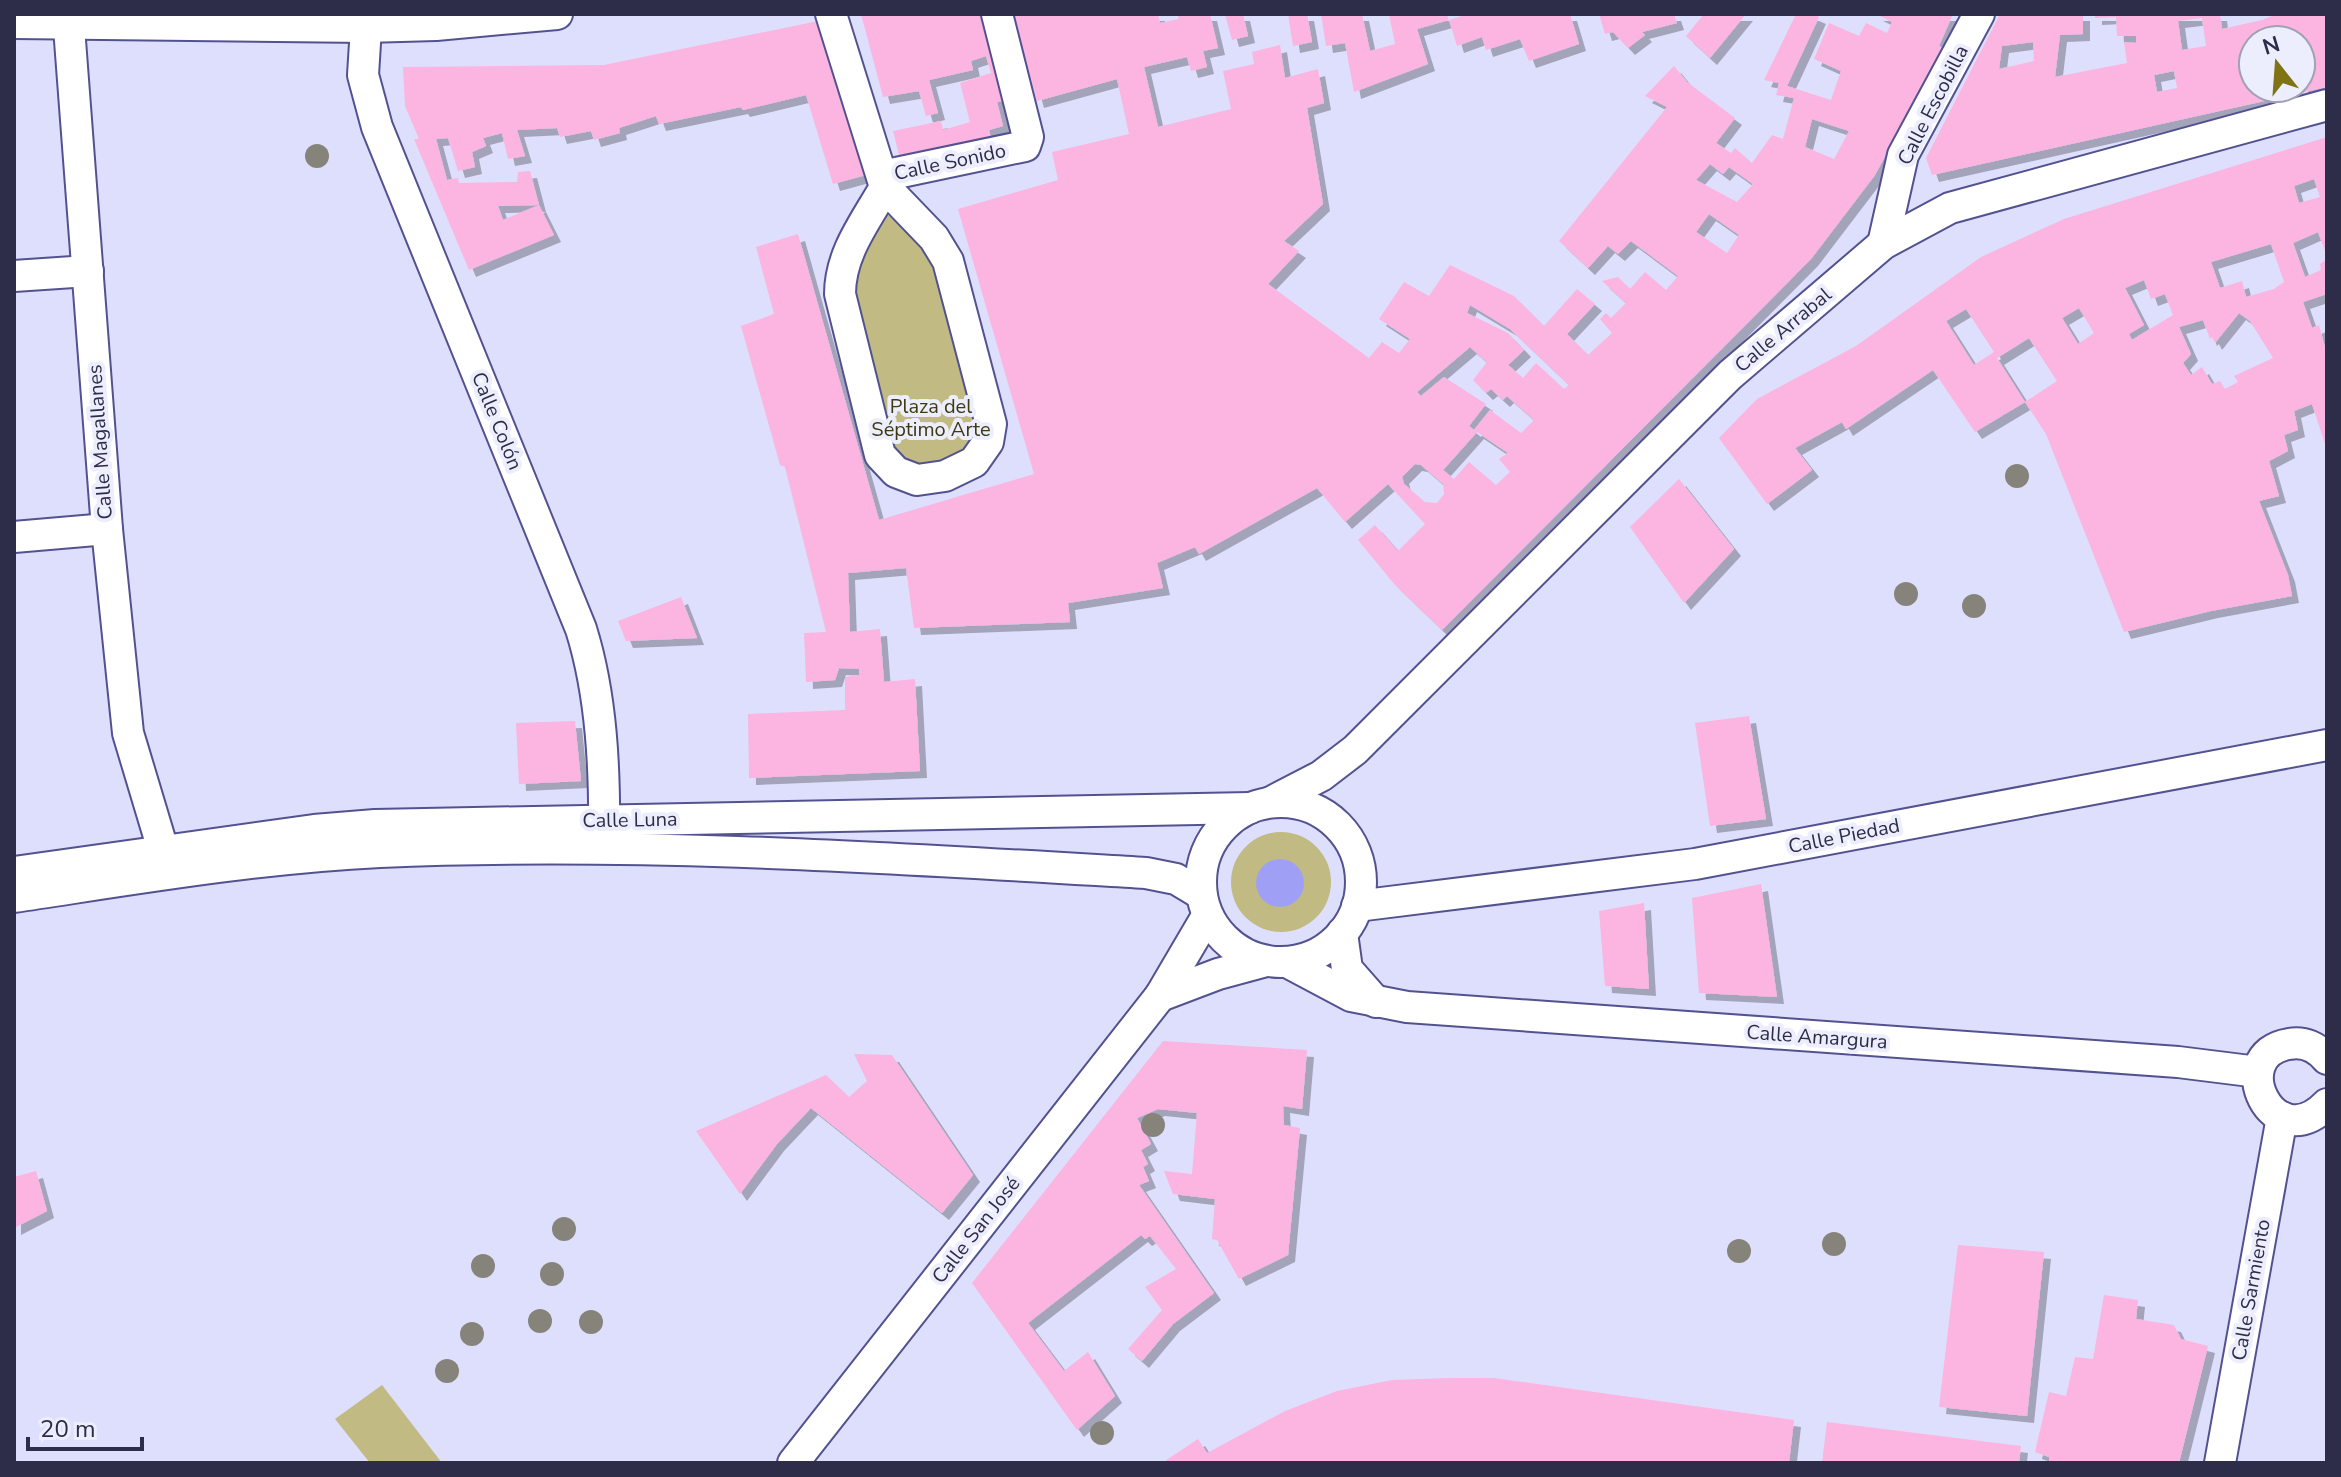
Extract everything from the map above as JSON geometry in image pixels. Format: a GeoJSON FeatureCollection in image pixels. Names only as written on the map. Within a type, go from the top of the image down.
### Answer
{"type":"FeatureCollection","features":[{"type":"Feature","properties":{"kind":"street"},"geometry":{"type":"LineString","coordinates":[[14,23],[68,20],[366,27],[436,25],[557,14]]}},
{"type":"Feature","properties":{"kind":"street"},"geometry":{"type":"LineString","coordinates":[[831,14],[884,181],[934,238],[948,261],[986,398],[991,424],[988,442],[974,462],[945,476],[917,480],[896,472],[880,455],[840,294],[840,276],[845,257],[884,181]]}},
{"type":"Feature","properties":{"kind":"street","name":"Calle Sonido"},"geometry":{"type":"LineString","coordinates":[[884,181],[1025,146],[1028,137],[997,14]]}},
{"type":"Feature","properties":{"kind":"street","name":"Calle Escobilla"},"geometry":{"type":"LineString","coordinates":[[1883,244],[1903,155],[1979,14]]}},
{"type":"Feature","properties":{"kind":"street","name":"Calle Magallanes"},"geometry":{"type":"LineString","coordinates":[[68,20],[107,529],[128,733],[166,864]]}},
{"type":"Feature","properties":{"kind":"street","name":"Calle Colón"},"geometry":{"type":"LineString","coordinates":[[366,27],[363,75],[377,127],[581,629],[592,664],[604,836]]}},
{"type":"Feature","properties":{"kind":"street","name":"Calle Arrabal"},"geometry":{"type":"LineString","coordinates":[[1260,805],[1321,776],[1355,750],[1730,375],[1883,244],[1950,208],[1968,202],[2327,105]]}},
{"type":"Feature","properties":{"kind":"street"},"geometry":{"type":"LineString","coordinates":[[14,276],[88,271]]}},
{"type":"Feature","properties":{"kind":"street"},"geometry":{"type":"LineString","coordinates":[[14,537],[107,529]]}},
{"type":"Feature","properties":{"kind":"street","name":"Calle Piedad"},"geometry":{"type":"LineString","coordinates":[[1357,906],[1695,864],[2327,745]]}},
{"type":"Feature","properties":{"kind":"street","name":"Calle Arrabal"},"geometry":{"type":"LineString","coordinates":[[1332,820],[1335,788],[1355,750]]}},
{"type":"Feature","properties":{"kind":"street"},"geometry":{"type":"LineString","coordinates":[[1160,996],[1218,974],[1308,958],[1342,933],[1357,906],[1361,883],[1358,859],[1347,838],[1332,820],[1314,809],[1293,803],[1260,805],[1221,828],[1203,859],[1204,905],[1222,937],[1242,953],[1276,962]]}},
{"type":"Feature","properties":{"kind":"street","name":"Calle Luna"},"geometry":{"type":"LineString","coordinates":[[604,836],[1260,805]]}},
{"type":"Feature","properties":{"kind":"street","name":"Calle Luna"},"geometry":{"type":"LineString","coordinates":[[14,897],[314,830],[375,825],[604,836],[871,857],[1146,873],[1176,879],[1204,905]]}},
{"type":"Feature","properties":{"kind":"street","name":"Calle Luna"},"geometry":{"type":"LineString","coordinates":[[14,872],[166,864]]}},
{"type":"Feature","properties":{"kind":"street","name":"Calle San José"},"geometry":{"type":"LineString","coordinates":[[793,1463],[1160,996],[1204,905]]}},
{"type":"Feature","properties":{"kind":"street"},"geometry":{"type":"LineString","coordinates":[[1342,933],[1347,969],[1377,1003]]}},
{"type":"Feature","properties":{"kind":"street","name":"Calle Amargura"},"geometry":{"type":"LineString","coordinates":[[1276,962],[1351,996],[1377,1003],[1458,1013],[2178,1062],[2258,1072]]}},
{"type":"Feature","properties":{"kind":"street"},"geometry":{"type":"LineString","coordinates":[[2327,1059],[2317,1049],[2305,1044],[2281,1045],[2271,1052],[2258,1072],[2262,1099],[2282,1117],[2306,1119],[2327,1105]]}},
{"type":"Feature","properties":{"kind":"street","name":"Calle Sarmiento"},"geometry":{"type":"LineString","coordinates":[[2220,1463],[2282,1117]]}},
{"type":"Feature","properties":{"kind":"green space","name":"Plaza del Séptimo Arte"},"geometry":{"type":"Polygon","coordinates":[[[887,215],[905,224],[929,256],[975,413],[974,441],[956,459],[924,468],[904,460],[892,444],[853,291],[857,264],[863,258],[876,227],[887,215]]]}},
{"type":"Feature","properties":{"kind":"green space"},"geometry":{"type":"Polygon","coordinates":[[[1281,832],[1309,840],[1323,854],[1331,882],[1323,910],[1309,924],[1281,932],[1253,924],[1239,910],[1231,882],[1239,854],[1253,840],[1281,832]]]}},
{"type":"Feature","properties":{"kind":"green space"},"geometry":{"type":"Polygon","coordinates":[[[382,1385],[442,1463],[370,1463],[335,1419],[382,1385]]]}},
{"type":"Feature","properties":{"kind":"water"},"geometry":{"type":"Polygon","coordinates":[[[1280,859],[1297,866],[1304,883],[1297,900],[1280,907],[1263,900],[1256,883],[1263,866],[1280,859]]]}},
{"type":"Feature","properties":{"kind":"building"},"geometry":{"type":"Polygon","coordinates":[[[861,14],[988,14],[1009,100],[997,102],[1003,126],[989,130],[993,147],[902,167],[893,131],[941,121],[943,130],[970,122],[960,83],[991,73],[986,56],[971,61],[973,70],[929,80],[938,113],[926,116],[919,91],[883,97],[861,14]]]}},
{"type":"Feature","properties":{"kind":"building"},"geometry":{"type":"Polygon","coordinates":[[[1013,14],[1158,14],[1160,23],[1179,19],[1177,14],[1210,14],[1218,48],[1203,51],[1207,67],[1191,71],[1187,57],[1144,67],[1158,127],[1231,109],[1223,71],[1254,64],[1252,52],[1280,45],[1285,78],[1318,69],[1324,103],[1307,108],[1323,204],[1284,241],[1299,251],[1268,284],[1369,358],[1382,342],[1399,353],[1410,339],[1379,319],[1404,282],[1429,296],[1450,265],[1514,296],[1544,326],[1577,289],[1595,304],[1567,334],[1588,355],[1612,333],[1600,319],[1606,313],[1611,318],[1626,303],[1602,281],[1618,277],[1630,289],[1645,272],[1666,290],[1678,276],[1631,241],[1618,254],[1608,246],[1588,268],[1559,241],[1667,107],[1645,96],[1674,66],[1687,82],[1735,118],[1716,143],[1731,153],[1735,148],[1752,163],[1772,135],[1783,139],[1794,98],[1776,95],[1779,83],[1764,80],[1796,14],[1819,17],[1787,86],[1831,100],[1841,71],[1814,59],[1829,23],[1859,36],[1866,23],[1887,33],[1892,22],[1876,14],[1953,14],[1939,46],[1943,48],[1875,175],[1811,259],[1442,630],[1395,585],[1358,540],[1375,525],[1398,551],[1425,524],[1388,484],[1345,522],[1317,488],[1199,554],[1195,547],[1157,563],[1163,588],[1068,603],[1070,622],[914,628],[906,568],[848,573],[850,632],[880,629],[884,682],[915,679],[920,771],[749,778],[748,714],[845,710],[845,677],[859,675],[859,669],[839,668],[835,680],[806,682],[804,633],[826,632],[785,467],[780,465],[741,326],[774,314],[756,247],[798,234],[879,520],[1034,474],[958,209],[1058,180],[1052,152],[1129,134],[1117,79],[1037,101],[1013,14]],[[1812,119],[1805,147],[1834,159],[1849,131],[1812,119]],[[1710,164],[1696,180],[1737,202],[1753,184],[1729,167],[1723,174],[1710,164]],[[1709,214],[1696,232],[1727,253],[1739,235],[1709,214]],[[1470,305],[1467,313],[1508,333],[1524,350],[1508,365],[1523,378],[1536,363],[1564,389],[1569,385],[1510,329],[1470,305]],[[1470,347],[1417,392],[1421,396],[1444,377],[1486,404],[1469,426],[1474,430],[1490,410],[1521,433],[1534,420],[1507,396],[1503,400],[1491,389],[1486,393],[1473,380],[1487,362],[1470,347]],[[1477,432],[1443,470],[1454,479],[1469,462],[1496,485],[1510,472],[1499,459],[1508,453],[1477,432]],[[1415,464],[1402,477],[1404,484],[1425,502],[1437,503],[1444,494],[1443,484],[1421,465],[1415,464]]]}},
{"type":"Feature","properties":{"kind":"building"},"geometry":{"type":"Polygon","coordinates":[[[1225,14],[1243,14],[1248,36],[1232,40],[1225,14]]]}},
{"type":"Feature","properties":{"kind":"building"},"geometry":{"type":"Polygon","coordinates":[[[1288,14],[1307,14],[1312,42],[1293,46],[1288,14]]]}},
{"type":"Feature","properties":{"kind":"building"},"geometry":{"type":"Polygon","coordinates":[[[1321,14],[1362,14],[1370,51],[1395,44],[1389,14],[1447,14],[1449,20],[1417,29],[1428,64],[1354,92],[1345,43],[1326,46],[1321,14]]]}},
{"type":"Feature","properties":{"kind":"building"},"geometry":{"type":"Polygon","coordinates":[[[1468,14],[1570,14],[1579,44],[1529,61],[1520,39],[1486,50],[1482,37],[1457,46],[1449,20],[1468,14]]]}},
{"type":"Feature","properties":{"kind":"building"},"geometry":{"type":"Polygon","coordinates":[[[1599,14],[1674,14],[1677,23],[1642,32],[1645,35],[1628,48],[1613,32],[1605,34],[1599,14]]]}},
{"type":"Feature","properties":{"kind":"building"},"geometry":{"type":"Polygon","coordinates":[[[1704,14],[1746,14],[1710,58],[1686,36],[1704,14]]]}},
{"type":"Feature","properties":{"kind":"building"},"geometry":{"type":"Polygon","coordinates":[[[2000,14],[2083,14],[2083,34],[2060,35],[2055,77],[2127,63],[2124,42],[2136,43],[2136,36],[2117,36],[2116,17],[2095,18],[2095,14],[2220,14],[2222,29],[2237,26],[2237,104],[2251,104],[1932,175],[1926,158],[2000,14]],[[2202,18],[2178,21],[2182,50],[2206,46],[2202,18]],[[2033,42],[2002,46],[1999,69],[2034,61],[2033,42]],[[2174,71],[2154,75],[2157,92],[2177,88],[2174,71]]]}},
{"type":"Feature","properties":{"kind":"building"},"geometry":{"type":"Polygon","coordinates":[[[2271,14],[2327,14],[2327,87],[2317,89],[2317,24],[2244,24],[2262,20],[2271,14]]]}},
{"type":"Feature","properties":{"kind":"building"},"geometry":{"type":"Polygon","coordinates":[[[818,21],[866,175],[833,184],[806,95],[743,110],[741,107],[659,124],[656,116],[619,128],[620,133],[594,140],[591,131],[560,137],[557,128],[517,130],[525,156],[508,159],[502,133],[483,138],[486,146],[472,152],[475,167],[458,171],[448,138],[436,139],[447,180],[458,178],[459,183],[517,182],[518,172],[530,171],[539,205],[554,235],[469,270],[414,139],[419,139],[405,106],[403,67],[604,65],[818,21]],[[539,205],[498,206],[503,220],[539,205]]]}},
{"type":"Feature","properties":{"kind":"building"},"geometry":{"type":"Polygon","coordinates":[[[2327,137],[2327,256],[2318,232],[2293,243],[2305,277],[2321,270],[2320,264],[2327,259],[2327,294],[2303,302],[2312,328],[2319,325],[2327,355],[2327,450],[2312,404],[2294,411],[2298,430],[2284,435],[2288,451],[2269,461],[2279,496],[2259,501],[2288,575],[2292,596],[2124,632],[2046,434],[2025,402],[1975,432],[1933,370],[1846,429],[1842,422],[1795,448],[1812,470],[1767,504],[1719,438],[1757,399],[1856,346],[1981,257],[2064,219],[2327,137]],[[2314,179],[2294,186],[2299,203],[2320,197],[2314,179]],[[2271,244],[2211,262],[2220,288],[2242,281],[2246,297],[2274,289],[2284,282],[2271,244]],[[2144,280],[2125,288],[2144,325],[2129,334],[2132,340],[2173,315],[2165,294],[2151,299],[2144,280]],[[2079,308],[2062,318],[2078,344],[2094,333],[2079,308]],[[1966,309],[1946,321],[1974,365],[1994,352],[1966,309]],[[2239,313],[2215,343],[2212,337],[2210,339],[2203,320],[2179,327],[2191,354],[2183,363],[2191,375],[2202,367],[2212,384],[2220,381],[2225,389],[2238,382],[2234,376],[2273,358],[2250,321],[2239,313]],[[2029,338],[1997,358],[2025,402],[2057,381],[2029,338]]]}},
{"type":"Feature","properties":{"kind":"building"},"geometry":{"type":"Polygon","coordinates":[[[1679,479],[1734,549],[1684,603],[1630,527],[1679,479]]]}},
{"type":"Feature","properties":{"kind":"building"},"geometry":{"type":"Polygon","coordinates":[[[681,597],[697,638],[626,641],[618,621],[681,597]]]}},
{"type":"Feature","properties":{"kind":"building"},"geometry":{"type":"Polygon","coordinates":[[[1749,716],[1766,819],[1710,826],[1695,723],[1749,716]]]}},
{"type":"Feature","properties":{"kind":"building"},"geometry":{"type":"Polygon","coordinates":[[[575,721],[581,781],[519,784],[516,723],[575,721]]]}},
{"type":"Feature","properties":{"kind":"building"},"geometry":{"type":"Polygon","coordinates":[[[1761,884],[1777,997],[1699,993],[1692,898],[1761,884]]]}},
{"type":"Feature","properties":{"kind":"building"},"geometry":{"type":"Polygon","coordinates":[[[1644,903],[1649,989],[1605,986],[1599,911],[1644,903]]]}},
{"type":"Feature","properties":{"kind":"building"},"geometry":{"type":"Polygon","coordinates":[[[1163,1041],[1307,1050],[1302,1109],[1283,1106],[1284,1125],[1300,1128],[1288,1255],[1239,1279],[1217,1240],[1212,1239],[1215,1199],[1173,1194],[1164,1171],[1192,1174],[1197,1113],[1158,1109],[1137,1118],[1151,1144],[1141,1150],[1148,1164],[1143,1167],[1149,1181],[1139,1185],[1214,1293],[1173,1324],[1142,1361],[1128,1349],[1162,1310],[1145,1287],[1176,1269],[1150,1236],[1145,1239],[1141,1235],[1028,1323],[1064,1371],[1088,1352],[1115,1396],[1077,1430],[972,1283],[1163,1041]]]}},
{"type":"Feature","properties":{"kind":"building"},"geometry":{"type":"Polygon","coordinates":[[[854,1054],[892,1055],[973,1175],[942,1213],[811,1108],[777,1144],[740,1194],[696,1131],[826,1075],[849,1097],[867,1081],[854,1054]]]}},
{"type":"Feature","properties":{"kind":"building"},"geometry":{"type":"Polygon","coordinates":[[[36,1171],[47,1211],[14,1228],[14,1177],[36,1171]]]}},
{"type":"Feature","properties":{"kind":"building"},"geometry":{"type":"Polygon","coordinates":[[[1958,1245],[2044,1252],[2027,1416],[1939,1407],[1958,1245]]]}},
{"type":"Feature","properties":{"kind":"building"},"geometry":{"type":"Polygon","coordinates":[[[2104,1295],[2138,1300],[2136,1319],[2174,1325],[2181,1339],[2208,1346],[2179,1463],[2049,1463],[2049,1457],[2035,1452],[2049,1392],[2066,1396],[2075,1357],[2093,1359],[2104,1295]]]}},
{"type":"Feature","properties":{"kind":"building"},"geometry":{"type":"Polygon","coordinates":[[[1494,1378],[1794,1420],[1789,1463],[1162,1463],[1198,1439],[1207,1453],[1285,1411],[1337,1391],[1392,1380],[1494,1378]]]}},
{"type":"Feature","properties":{"kind":"building"},"geometry":{"type":"Polygon","coordinates":[[[1827,1422],[2021,1446],[2019,1463],[1822,1463],[1827,1422]]]}}]}
